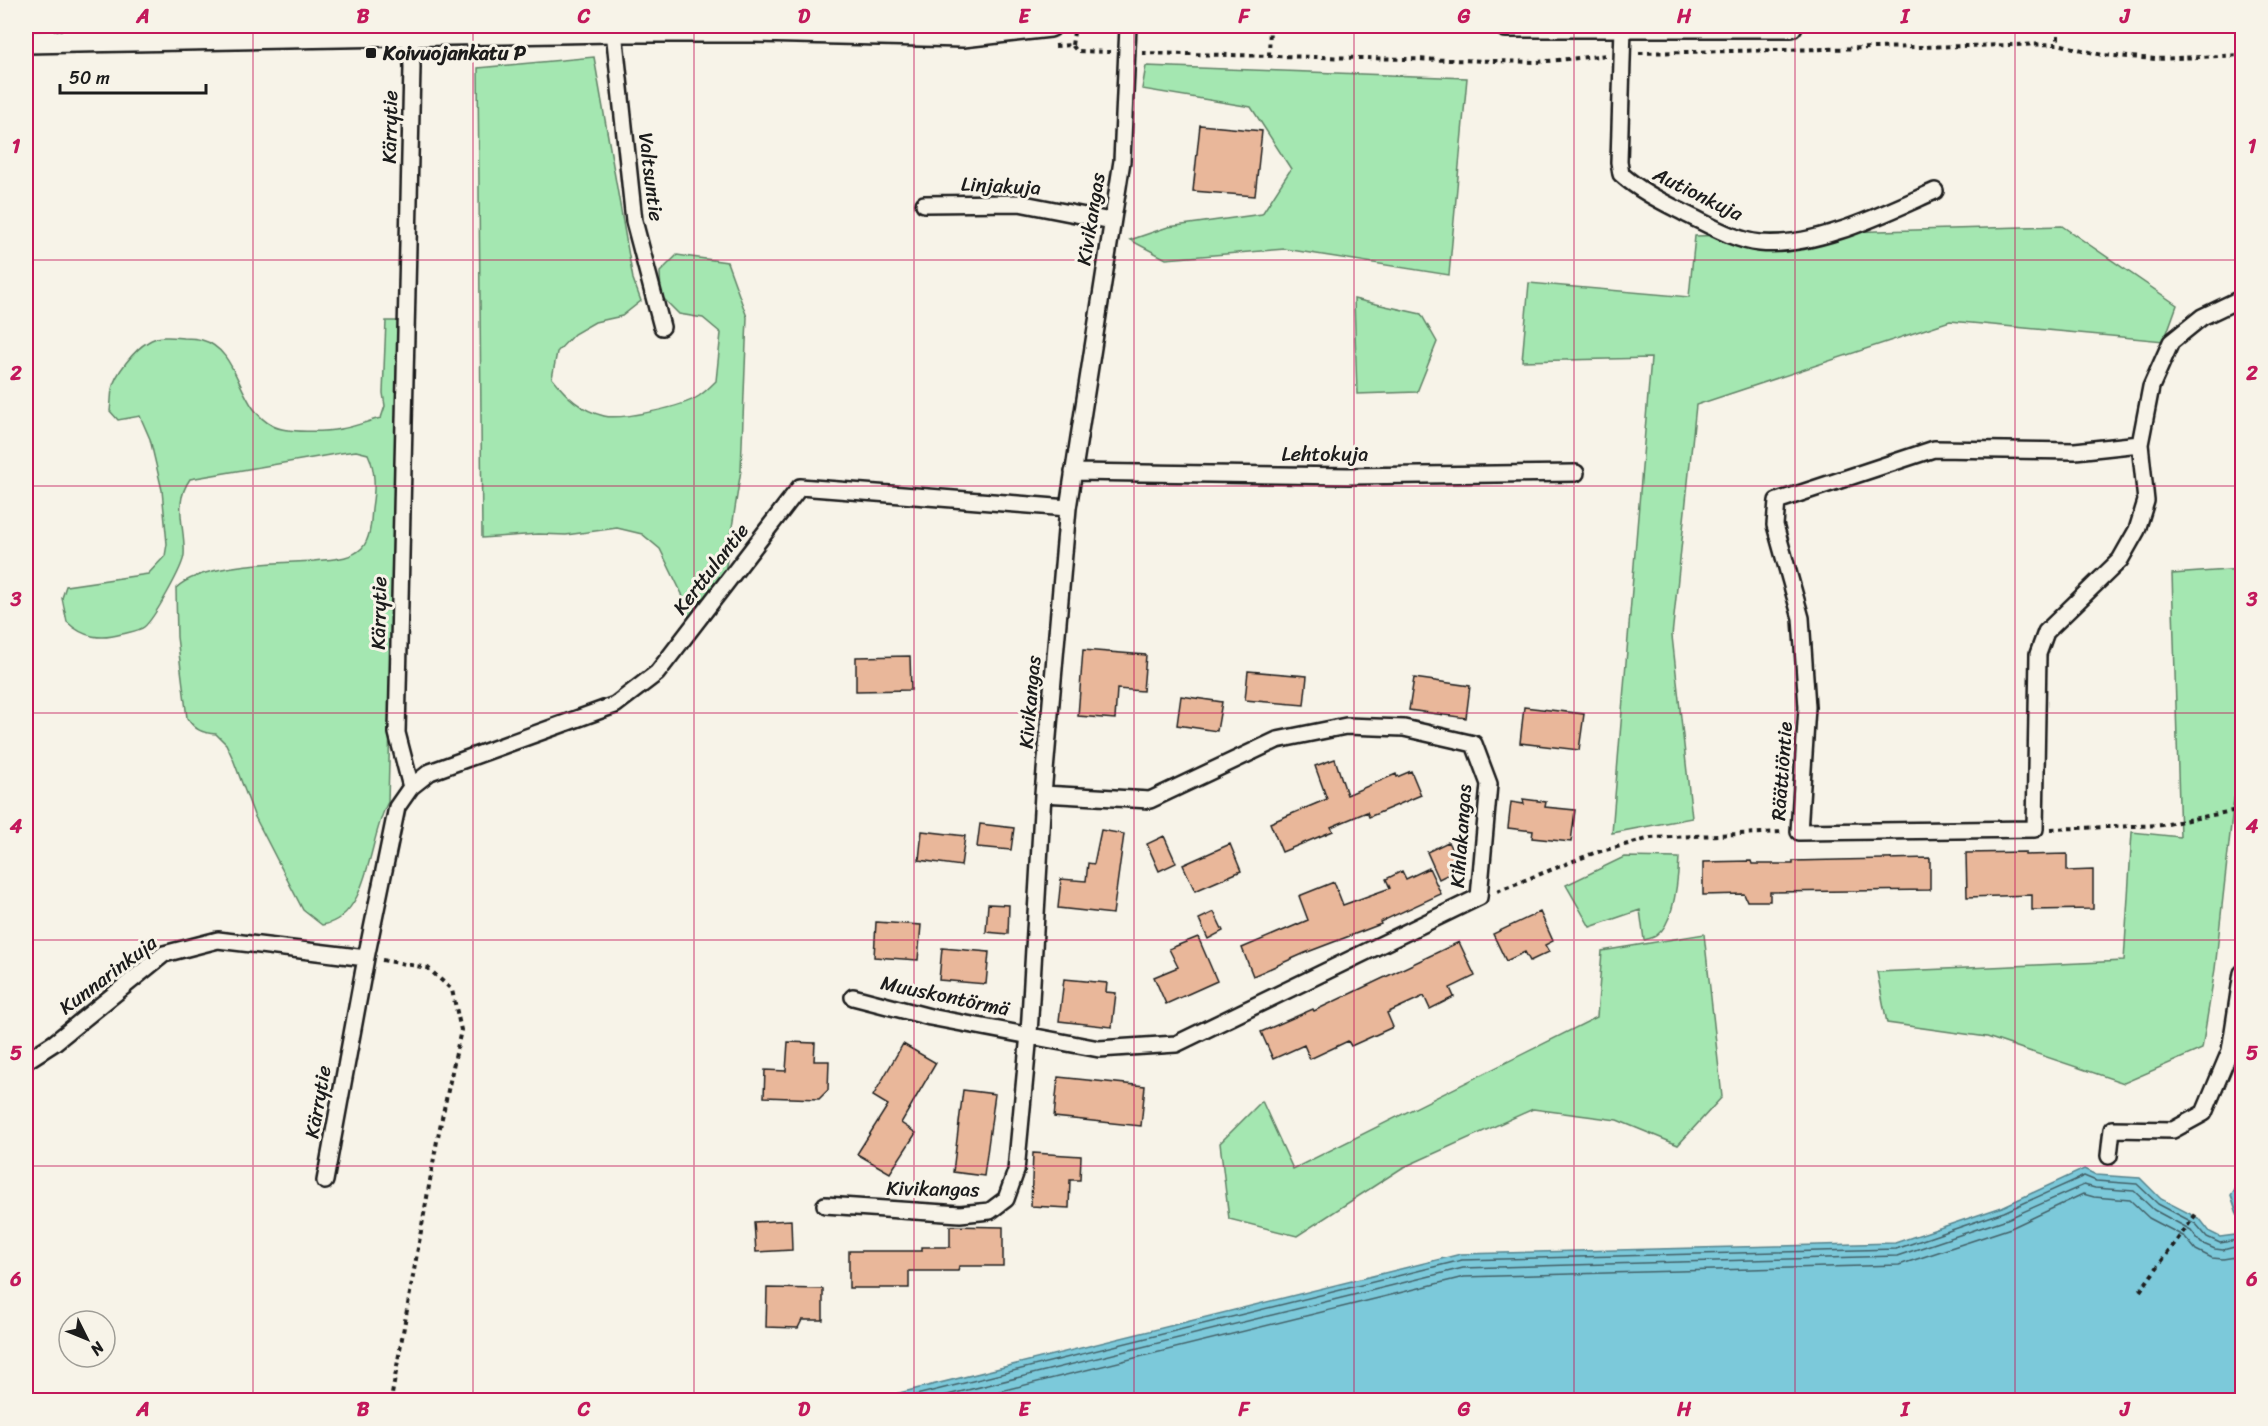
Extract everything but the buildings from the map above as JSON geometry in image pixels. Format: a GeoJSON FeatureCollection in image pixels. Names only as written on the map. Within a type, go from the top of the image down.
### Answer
{"type":"FeatureCollection","features":[{"type":"Feature","properties":{"kind":"main road"},"geometry":{"type":"LineString","coordinates":[[1506,26],[1791,26]]}},
{"type":"Feature","properties":{"kind":"main road"},"geometry":{"type":"LineString","coordinates":[[26,42],[423,31],[753,31],[1050,36]]}},
{"type":"Feature","properties":{"kind":"street","name":"Kivikangas"},"geometry":{"type":"LineString","coordinates":[[825,1205],[960,1214],[990,1211],[1006,1199],[1016,1171],[1029,1034],[1043,794],[1068,508],[1122,161],[1128,26]]}},
{"type":"Feature","properties":{"kind":"street","name":"Autionkuja"},"geometry":{"type":"LineString","coordinates":[[1623,27],[1619,162],[1621,174],[1649,195],[1726,234],[1760,243],[1807,240],[1878,216],[1935,191]]}},
{"type":"Feature","properties":{"kind":"street","name":"Kärrytie"},"geometry":{"type":"LineString","coordinates":[[325,1181],[366,958],[397,807],[411,787],[397,733],[412,66],[423,31]]}},
{"type":"Feature","properties":{"kind":"street","name":"Valtsuntie"},"geometry":{"type":"LineString","coordinates":[[614,31],[634,221],[662,327]]}},
{"type":"Feature","properties":{"kind":"street","name":"Linjakuja"},"geometry":{"type":"LineString","coordinates":[[924,204],[1018,203],[1111,221]]}},
{"type":"Feature","properties":{"kind":"street"},"geometry":{"type":"LineString","coordinates":[[2035,829],[2038,654],[2046,632],[2120,561],[2137,530],[2146,501],[2140,444],[2151,387],[2171,342],[2202,317],[2242,298]]}},
{"type":"Feature","properties":{"kind":"street","name":"Räättiöntie"},"geometry":{"type":"LineString","coordinates":[[2035,829],[1799,832],[1807,707],[1801,618],[1775,525],[1777,501],[1934,449],[2075,451],[2140,444]]}},
{"type":"Feature","properties":{"kind":"street","name":"Lehtokuja"},"geometry":{"type":"LineString","coordinates":[[1073,472],[1348,476],[1576,473]]}},
{"type":"Feature","properties":{"kind":"street","name":"Kerttulantie"},"geometry":{"type":"LineString","coordinates":[[411,787],[430,772],[615,705],[657,673],[800,487],[1068,508]]}},
{"type":"Feature","properties":{"kind":"street","name":"Kihlakangas"},"geometry":{"type":"LineString","coordinates":[[1029,1034],[1099,1049],[1176,1044],[1479,897],[1489,784],[1474,744],[1404,728],[1346,726],[1277,740],[1150,800],[1043,794]]}},
{"type":"Feature","properties":{"kind":"street","name":"Kunnarinkuja"},"geometry":{"type":"LineString","coordinates":[[26,1061],[54,1043],[164,954],[218,940],[366,958]]}},
{"type":"Feature","properties":{"kind":"street"},"geometry":{"type":"LineString","coordinates":[[2109,1156],[2112,1129],[2173,1130],[2204,1113],[2230,1050],[2242,973]]}},
{"type":"Feature","properties":{"kind":"street","name":"Muuskontörmä"},"geometry":{"type":"LineString","coordinates":[[853,997],[930,1017],[1029,1034]]}},
{"type":"Feature","properties":{"kind":"path"},"geometry":{"type":"LineString","coordinates":[[1072,45],[1076,26]]}},
{"type":"Feature","properties":{"kind":"path"},"geometry":{"type":"LineString","coordinates":[[1269,56],[1270,26]]}},
{"type":"Feature","properties":{"kind":"path"},"geometry":{"type":"LineString","coordinates":[[2058,26],[2058,44]]}},
{"type":"Feature","properties":{"kind":"path"},"geometry":{"type":"LineString","coordinates":[[1050,36],[1072,45],[1077,51],[1538,62],[1622,54],[2058,44],[2102,55],[2156,59],[2242,55]]}},
{"type":"Feature","properties":{"kind":"path"},"geometry":{"type":"LineString","coordinates":[[2035,829],[2163,825],[2242,809]]}},
{"type":"Feature","properties":{"kind":"path"},"geometry":{"type":"LineString","coordinates":[[1479,897],[1594,853],[1651,838],[1799,832]]}},
{"type":"Feature","properties":{"kind":"path"},"geometry":{"type":"LineString","coordinates":[[366,958],[428,968],[452,990],[461,1030],[437,1141],[391,1401]]}},
{"type":"Feature","properties":{"kind":"path"},"geometry":{"type":"LineString","coordinates":[[2140,1291],[2196,1214]]}},
{"type":"Feature","properties":{"kind":"green space"},"geometry":{"type":"Polygon","coordinates":[[[594,57],[633,279],[641,301],[622,316],[595,322],[574,334],[557,352],[552,378],[569,397],[581,406],[595,413],[612,417],[680,404],[699,396],[712,385],[716,381],[721,333],[703,318],[679,314],[661,296],[660,272],[677,255],[727,262],[747,317],[741,470],[723,585],[689,620],[682,594],[660,549],[642,534],[617,528],[566,535],[538,534],[482,538],[478,68],[594,57]]]}},
{"type":"Feature","properties":{"kind":"green space"},"geometry":{"type":"Polygon","coordinates":[[[1146,66],[1467,78],[1449,275],[1285,249],[1166,259],[1130,240],[1168,227],[1262,214],[1291,169],[1251,107],[1142,89],[1146,66]]]}},
{"type":"Feature","properties":{"kind":"green space"},"geometry":{"type":"Polygon","coordinates":[[[2062,226],[2177,305],[2164,341],[1950,321],[1696,405],[1672,636],[1692,818],[1612,833],[1651,358],[1522,361],[1529,283],[1689,297],[1695,236],[2062,226]]]}},
{"type":"Feature","properties":{"kind":"green space"},"geometry":{"type":"Polygon","coordinates":[[[1354,299],[1421,314],[1437,342],[1417,392],[1357,394],[1354,299]]]}},
{"type":"Feature","properties":{"kind":"green space"},"geometry":{"type":"Polygon","coordinates":[[[386,321],[400,321],[388,802],[381,817],[359,892],[350,907],[338,919],[322,925],[303,910],[254,815],[226,744],[216,734],[203,732],[196,728],[187,718],[177,637],[176,588],[188,580],[222,569],[333,559],[357,552],[365,544],[371,523],[374,480],[368,454],[356,451],[341,453],[190,479],[182,498],[181,507],[184,555],[174,581],[161,604],[142,628],[107,637],[86,634],[67,622],[62,598],[66,586],[148,574],[165,556],[167,544],[162,490],[150,439],[140,416],[118,420],[110,411],[112,389],[117,376],[137,350],[161,337],[202,340],[214,346],[224,355],[261,418],[273,426],[296,431],[334,430],[381,418],[385,406],[383,393],[386,321]]]}},
{"type":"Feature","properties":{"kind":"green space"},"geometry":{"type":"Polygon","coordinates":[[[2242,569],[2242,797],[2234,798],[2215,969],[2202,1049],[2124,1083],[1987,1037],[1887,1023],[1877,972],[2124,961],[2132,832],[2180,837],[2172,574],[2242,569]]]}},
{"type":"Feature","properties":{"kind":"green space"},"geometry":{"type":"Polygon","coordinates":[[[1624,857],[1679,858],[1672,910],[1663,929],[1651,938],[1644,940],[1640,910],[1590,927],[1566,885],[1624,857]]]}},
{"type":"Feature","properties":{"kind":"green space"},"geometry":{"type":"Polygon","coordinates":[[[1704,934],[1722,1097],[1678,1145],[1617,1120],[1533,1109],[1402,1168],[1297,1236],[1229,1219],[1220,1143],[1262,1101],[1293,1169],[1597,1017],[1602,951],[1704,934]]]}},
{"type":"Feature","properties":{"kind":"water"},"geometry":{"type":"Polygon","coordinates":[[[2084,1169],[2096,1175],[2140,1178],[2161,1199],[2200,1219],[2210,1232],[2220,1237],[2235,1235],[2240,1223],[2231,1195],[2242,1178],[2242,1400],[871,1400],[1461,1254],[1895,1243],[2002,1207],[2084,1169]]]}},
{"type":"Feature","properties":{"kind":"place","name":"Koivuojankatu P"},"geometry":{"type":"Point","coordinates":[371,53]}}]}
